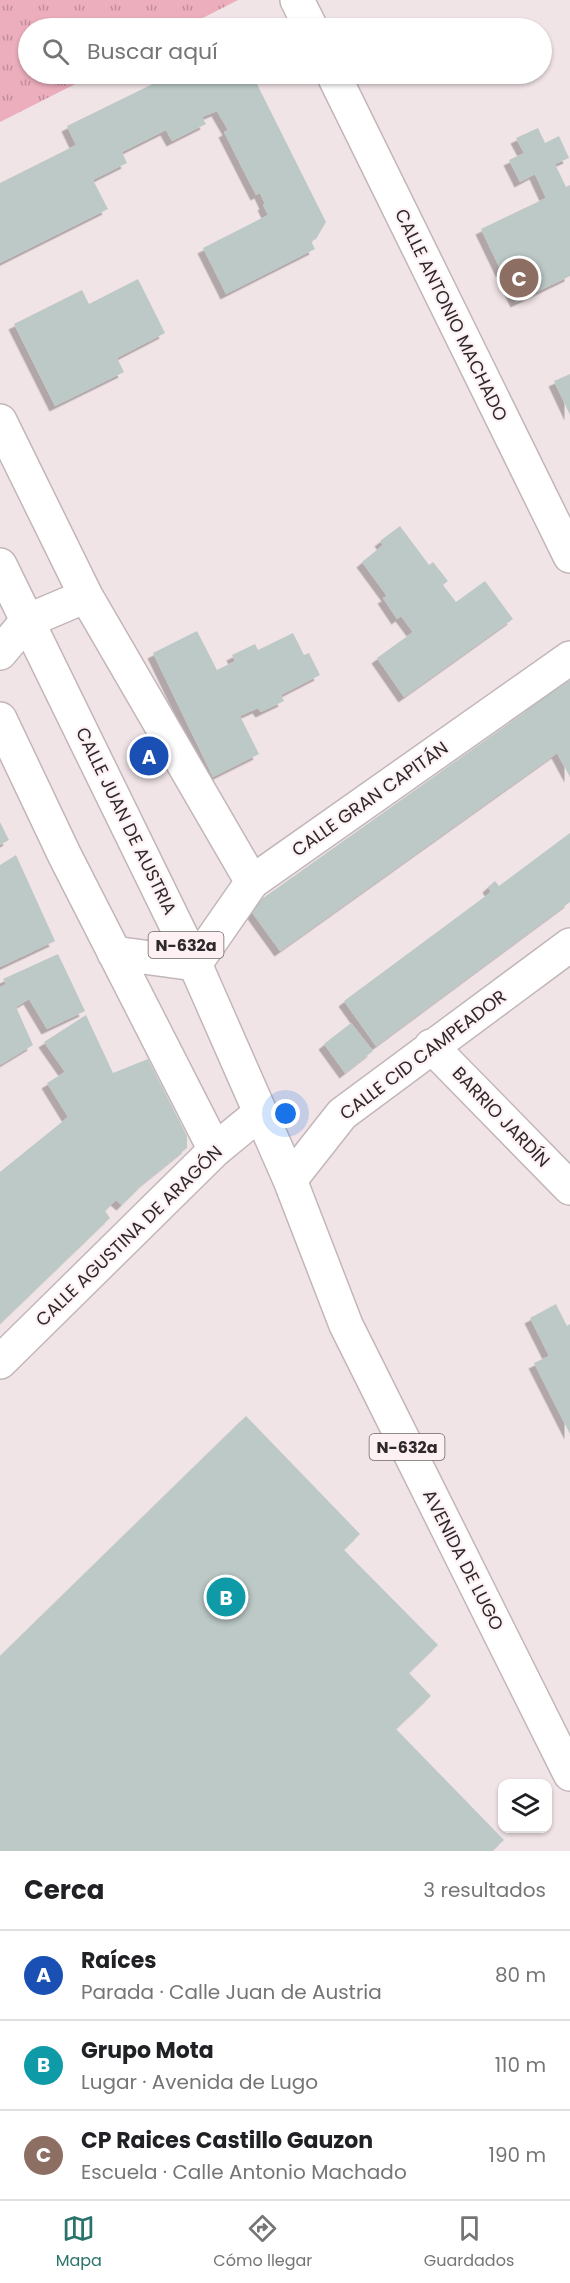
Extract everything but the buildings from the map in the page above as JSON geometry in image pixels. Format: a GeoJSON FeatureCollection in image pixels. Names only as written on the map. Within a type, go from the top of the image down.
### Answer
{"type":"FeatureCollection","features":[{"type":"Feature","properties":{"kind":"street"},"geometry":{"type":"LineString","coordinates":[[297,0],[306,18]]}},
{"type":"Feature","properties":{"kind":"street","name":"CALLE ANTONIO MACHADO"},"geometry":{"type":"LineString","coordinates":[[338,84],[570,556]]}},
{"type":"Feature","properties":{"kind":"street"},"geometry":{"type":"LineString","coordinates":[[0,421],[86,596],[252,882]]}},
{"type":"Feature","properties":{"kind":"street","name":"CALLE JUAN DE AUSTRIA"},"geometry":{"type":"LineString","coordinates":[[0,566],[195,964],[260,1113]]}},
{"type":"Feature","properties":{"kind":"street"},"geometry":{"type":"LineString","coordinates":[[0,653],[27,621],[86,596]]}},
{"type":"Feature","properties":{"kind":"street","name":"CALLE GRAN CAPITÁN"},"geometry":{"type":"LineString","coordinates":[[195,964],[252,882],[570,658]]}},
{"type":"Feature","properties":{"kind":"street"},"geometry":{"type":"LineString","coordinates":[[0,719],[65,856],[215,1150]]}},
{"type":"Feature","properties":{"kind":"street","name":"CALLE CID CAMPEADOR"},"geometry":{"type":"LineString","coordinates":[[290,1180],[342,1114],[570,945]]}},
{"type":"Feature","properties":{"kind":"street"},"geometry":{"type":"LineString","coordinates":[[114,953],[195,964]]}},
{"type":"Feature","properties":{"kind":"street","name":"BARRIO JARDÍN"},"geometry":{"type":"LineString","coordinates":[[431,1046],[570,1188]]}},
{"type":"Feature","properties":{"kind":"street","name":"CALLE AGUSTINA DE ARAGÓN"},"geometry":{"type":"LineString","coordinates":[[0,1362],[215,1150],[260,1113]]}},
{"type":"Feature","properties":{"kind":"street","name":"AVENIDA DE LUGO"},"geometry":{"type":"LineString","coordinates":[[260,1113],[290,1180],[346,1325],[570,1774]]}},
{"type":"Feature","properties":{"kind":"green space"},"geometry":{"type":"Polygon","coordinates":[[[0,0],[238,0],[203,18],[18,18],[18,84],[75,84],[0,122],[0,0]]]}},
{"type":"Feature","properties":{"kind":"place","name":"CP Raices Castillo Gauzon"},"geometry":{"type":"Point","coordinates":[519,278]}},
{"type":"Feature","properties":{"kind":"place","name":"Raíces"},"geometry":{"type":"Point","coordinates":[149,756]}},
{"type":"Feature","properties":{"kind":"place","name":"Grupo Mota"},"geometry":{"type":"Point","coordinates":[226,1597]}}]}
